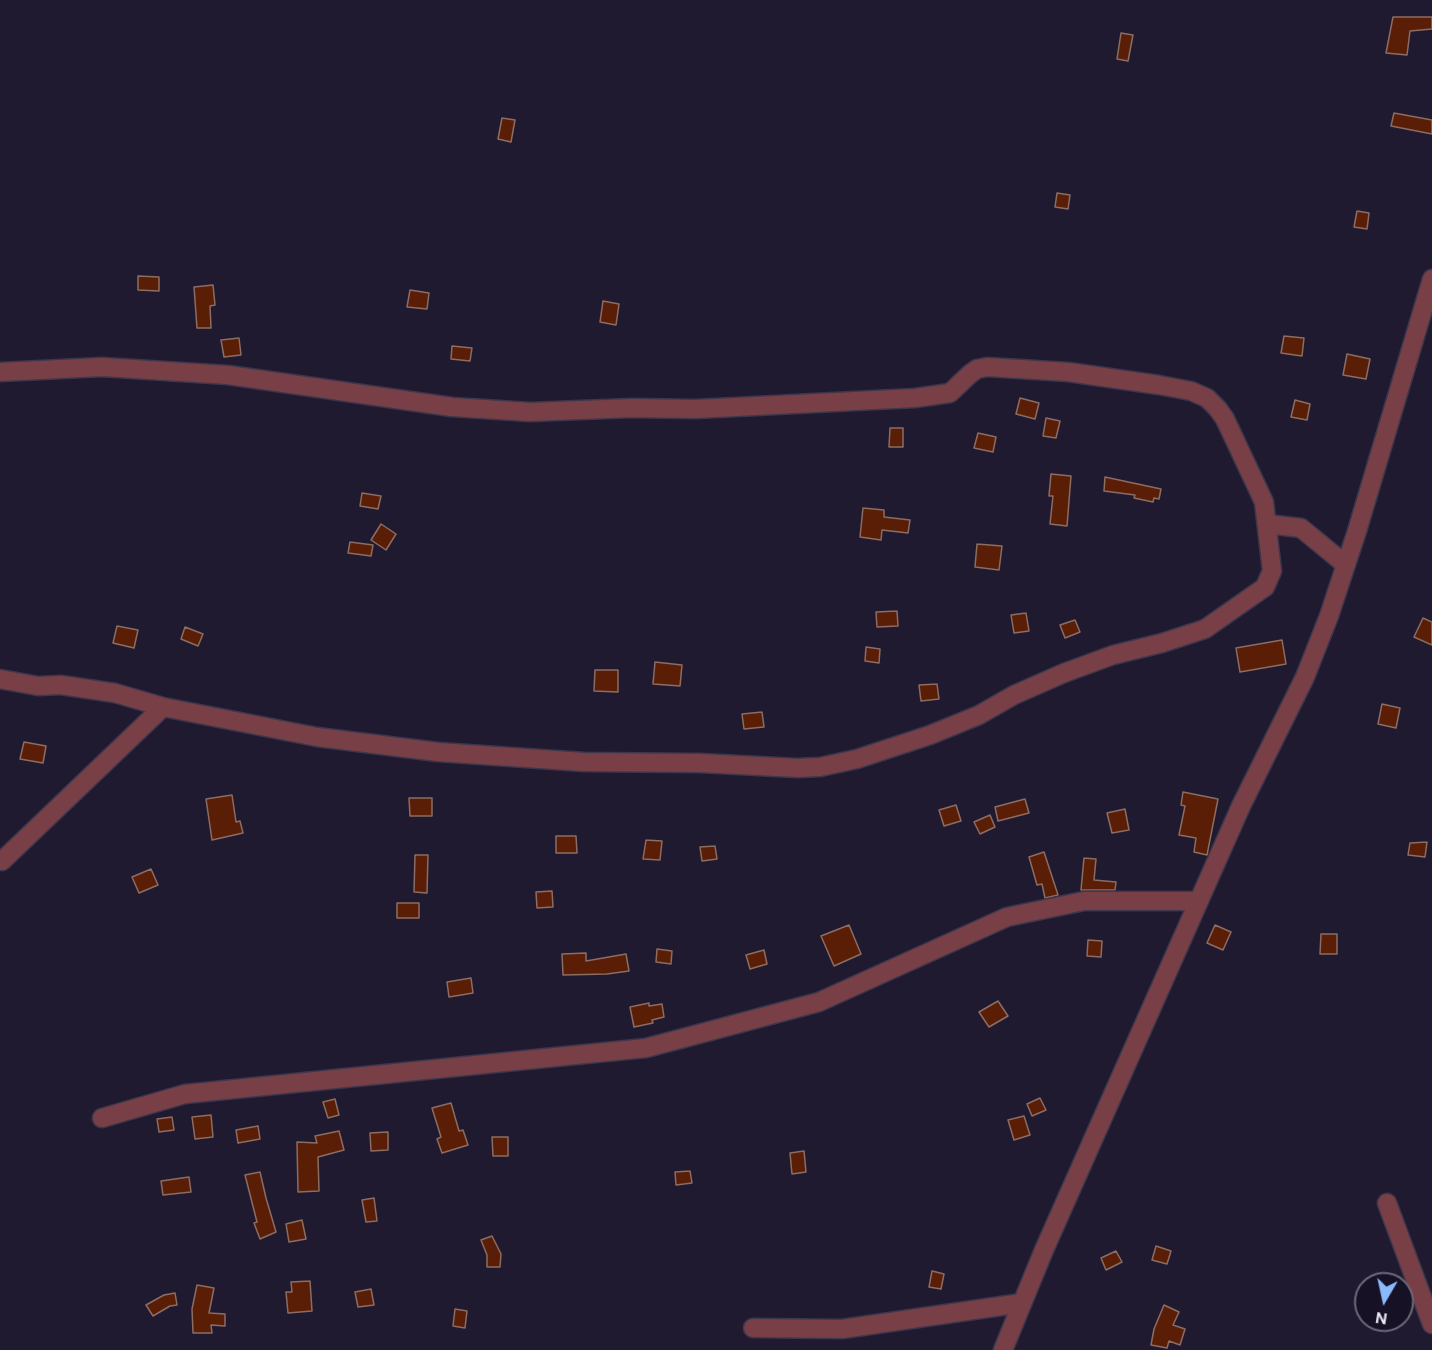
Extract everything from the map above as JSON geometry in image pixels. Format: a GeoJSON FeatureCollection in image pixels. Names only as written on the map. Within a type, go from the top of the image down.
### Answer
{"type":"FeatureCollection","features":[{"type":"Feature","properties":{"kind":"street"},"geometry":{"type":"LineString","coordinates":[[1003,1350],[1044,1250],[1198,901],[1246,796],[1305,677],[1346,564],[1432,279]]}},
{"type":"Feature","properties":{"kind":"street"},"geometry":{"type":"LineString","coordinates":[[0,372],[102,367],[228,375],[452,407],[530,412],[632,408],[696,409],[915,398],[950,393],[977,369],[1068,372],[1191,391],[1207,398],[1218,409],[1233,433],[1264,502],[1272,557],[1270,579],[1264,587],[1205,629],[1162,644],[1113,655],[1064,673],[1014,695],[979,715],[930,735],[839,764],[797,768],[700,763],[584,762],[438,752],[317,737],[163,707],[115,693],[81,687],[38,686],[0,679]]}},
{"type":"Feature","properties":{"kind":"street"},"geometry":{"type":"LineString","coordinates":[[1267,524],[1301,528],[1346,564]]}},
{"type":"Feature","properties":{"kind":"street"},"geometry":{"type":"LineString","coordinates":[[2,861],[163,707]]}},
{"type":"Feature","properties":{"kind":"street"},"geometry":{"type":"LineString","coordinates":[[102,1118],[185,1094],[646,1048],[819,1002],[1007,917],[1084,901],[1198,901]]}},
{"type":"Feature","properties":{"kind":"street"},"geometry":{"type":"LineString","coordinates":[[1386,1203],[1432,1324]]}},
{"type":"Feature","properties":{"kind":"street"},"geometry":{"type":"LineString","coordinates":[[753,1328],[842,1329],[1022,1303]]}},
{"type":"Feature","properties":{"kind":"building"},"geometry":{"type":"Polygon","coordinates":[[[1393,17],[1432,17],[1432,29],[1410,31],[1407,55],[1386,53],[1393,17]]]}},
{"type":"Feature","properties":{"kind":"building"},"geometry":{"type":"Polygon","coordinates":[[[1121,33],[1133,35],[1128,61],[1117,59],[1121,33]]]}},
{"type":"Feature","properties":{"kind":"building"},"geometry":{"type":"Polygon","coordinates":[[[1394,113],[1432,120],[1432,134],[1391,126],[1394,113]]]}},
{"type":"Feature","properties":{"kind":"building"},"geometry":{"type":"Polygon","coordinates":[[[502,118],[515,120],[511,142],[498,139],[502,118]]]}},
{"type":"Feature","properties":{"kind":"building"},"geometry":{"type":"Polygon","coordinates":[[[1057,193],[1070,195],[1068,209],[1055,207],[1057,193]]]}},
{"type":"Feature","properties":{"kind":"building"},"geometry":{"type":"Polygon","coordinates":[[[1357,211],[1369,213],[1367,229],[1354,227],[1357,211]]]}},
{"type":"Feature","properties":{"kind":"building"},"geometry":{"type":"Polygon","coordinates":[[[138,276],[159,277],[159,291],[138,290],[138,276]]]}},
{"type":"Feature","properties":{"kind":"building"},"geometry":{"type":"Polygon","coordinates":[[[213,285],[215,305],[210,306],[211,328],[197,328],[194,287],[213,285]]]}},
{"type":"Feature","properties":{"kind":"building"},"geometry":{"type":"Polygon","coordinates":[[[410,290],[429,293],[427,309],[407,307],[410,290]]]}},
{"type":"Feature","properties":{"kind":"building"},"geometry":{"type":"Polygon","coordinates":[[[603,301],[619,304],[616,325],[600,322],[603,301]]]}},
{"type":"Feature","properties":{"kind":"building"},"geometry":{"type":"Polygon","coordinates":[[[1284,336],[1304,338],[1302,356],[1281,353],[1284,336]]]}},
{"type":"Feature","properties":{"kind":"building"},"geometry":{"type":"Polygon","coordinates":[[[239,338],[241,355],[224,357],[221,340],[239,338]]]}},
{"type":"Feature","properties":{"kind":"building"},"geometry":{"type":"Polygon","coordinates":[[[452,346],[472,348],[470,361],[451,359],[452,346]]]}},
{"type":"Feature","properties":{"kind":"building"},"geometry":{"type":"Polygon","coordinates":[[[1347,354],[1370,359],[1366,379],[1343,375],[1347,354]]]}},
{"type":"Feature","properties":{"kind":"building"},"geometry":{"type":"Polygon","coordinates":[[[1020,398],[1039,403],[1035,419],[1016,414],[1020,398]]]}},
{"type":"Feature","properties":{"kind":"building"},"geometry":{"type":"Polygon","coordinates":[[[1295,400],[1310,404],[1307,420],[1291,417],[1295,400]]]}},
{"type":"Feature","properties":{"kind":"building"},"geometry":{"type":"Polygon","coordinates":[[[1046,418],[1060,421],[1056,438],[1043,436],[1046,418]]]}},
{"type":"Feature","properties":{"kind":"building"},"geometry":{"type":"Polygon","coordinates":[[[890,428],[903,428],[903,447],[889,447],[890,428]]]}},
{"type":"Feature","properties":{"kind":"building"},"geometry":{"type":"Polygon","coordinates":[[[978,433],[996,437],[993,452],[974,448],[978,433]]]}},
{"type":"Feature","properties":{"kind":"building"},"geometry":{"type":"Polygon","coordinates":[[[1051,474],[1071,476],[1067,526],[1050,524],[1053,496],[1049,496],[1051,474]]]}},
{"type":"Feature","properties":{"kind":"building"},"geometry":{"type":"Polygon","coordinates":[[[1105,477],[1161,489],[1159,499],[1154,498],[1153,502],[1134,498],[1135,495],[1104,491],[1105,477]]]}},
{"type":"Feature","properties":{"kind":"building"},"geometry":{"type":"Polygon","coordinates":[[[362,493],[381,496],[378,509],[360,506],[362,493]]]}},
{"type":"Feature","properties":{"kind":"building"},"geometry":{"type":"Polygon","coordinates":[[[863,508],[884,510],[884,517],[910,520],[908,533],[882,530],[881,540],[860,537],[863,508]]]}},
{"type":"Feature","properties":{"kind":"building"},"geometry":{"type":"Polygon","coordinates":[[[381,524],[396,534],[386,550],[371,540],[381,524]]]}},
{"type":"Feature","properties":{"kind":"building"},"geometry":{"type":"Polygon","coordinates":[[[350,542],[373,545],[371,556],[348,553],[350,542]]]}},
{"type":"Feature","properties":{"kind":"building"},"geometry":{"type":"Polygon","coordinates":[[[977,544],[1002,546],[999,570],[975,567],[977,544]]]}},
{"type":"Feature","properties":{"kind":"building"},"geometry":{"type":"Polygon","coordinates":[[[897,611],[898,626],[877,627],[876,612],[897,611]]]}},
{"type":"Feature","properties":{"kind":"building"},"geometry":{"type":"Polygon","coordinates":[[[1026,613],[1029,631],[1014,633],[1011,615],[1026,613]]]}},
{"type":"Feature","properties":{"kind":"building"},"geometry":{"type":"Polygon","coordinates":[[[1423,618],[1432,622],[1432,645],[1414,637],[1423,618]]]}},
{"type":"Feature","properties":{"kind":"building"},"geometry":{"type":"Polygon","coordinates":[[[1075,620],[1080,632],[1065,638],[1060,625],[1075,620]]]}},
{"type":"Feature","properties":{"kind":"building"},"geometry":{"type":"Polygon","coordinates":[[[117,626],[138,630],[134,648],[113,643],[117,626]]]}},
{"type":"Feature","properties":{"kind":"building"},"geometry":{"type":"Polygon","coordinates":[[[185,627],[203,634],[198,646],[181,639],[185,627]]]}},
{"type":"Feature","properties":{"kind":"building"},"geometry":{"type":"Polygon","coordinates":[[[1282,640],[1286,664],[1240,672],[1236,648],[1282,640]]]}},
{"type":"Feature","properties":{"kind":"building"},"geometry":{"type":"Polygon","coordinates":[[[866,647],[880,649],[879,663],[865,661],[866,647]]]}},
{"type":"Feature","properties":{"kind":"building"},"geometry":{"type":"Polygon","coordinates":[[[655,662],[682,665],[680,686],[653,684],[655,662]]]}},
{"type":"Feature","properties":{"kind":"building"},"geometry":{"type":"Polygon","coordinates":[[[595,670],[618,670],[618,692],[594,691],[595,670]]]}},
{"type":"Feature","properties":{"kind":"building"},"geometry":{"type":"Polygon","coordinates":[[[937,684],[939,699],[921,701],[919,685],[937,684]]]}},
{"type":"Feature","properties":{"kind":"building"},"geometry":{"type":"Polygon","coordinates":[[[1382,704],[1400,708],[1396,728],[1378,724],[1382,704]]]}},
{"type":"Feature","properties":{"kind":"building"},"geometry":{"type":"Polygon","coordinates":[[[762,712],[764,727],[744,729],[742,714],[762,712]]]}},
{"type":"Feature","properties":{"kind":"building"},"geometry":{"type":"Polygon","coordinates":[[[24,742],[46,746],[43,763],[20,759],[24,742]]]}},
{"type":"Feature","properties":{"kind":"building"},"geometry":{"type":"Polygon","coordinates":[[[1183,792],[1218,799],[1207,855],[1194,852],[1196,838],[1179,835],[1185,806],[1181,805],[1183,792]]]}},
{"type":"Feature","properties":{"kind":"building"},"geometry":{"type":"Polygon","coordinates":[[[232,795],[236,822],[240,821],[243,833],[212,840],[206,799],[232,795]]]}},
{"type":"Feature","properties":{"kind":"building"},"geometry":{"type":"Polygon","coordinates":[[[409,798],[432,798],[432,816],[410,816],[409,798]]]}},
{"type":"Feature","properties":{"kind":"building"},"geometry":{"type":"Polygon","coordinates":[[[1025,799],[1029,813],[998,821],[995,807],[1025,799]]]}},
{"type":"Feature","properties":{"kind":"building"},"geometry":{"type":"Polygon","coordinates":[[[956,805],[961,821],[944,826],[939,810],[956,805]]]}},
{"type":"Feature","properties":{"kind":"building"},"geometry":{"type":"Polygon","coordinates":[[[1125,809],[1129,830],[1112,833],[1107,813],[1125,809]]]}},
{"type":"Feature","properties":{"kind":"building"},"geometry":{"type":"Polygon","coordinates":[[[990,815],[995,827],[980,834],[974,822],[990,815]]]}},
{"type":"Feature","properties":{"kind":"building"},"geometry":{"type":"Polygon","coordinates":[[[556,836],[576,836],[577,853],[556,853],[556,836]]]}},
{"type":"Feature","properties":{"kind":"building"},"geometry":{"type":"Polygon","coordinates":[[[646,840],[662,841],[660,860],[643,859],[646,840]]]}},
{"type":"Feature","properties":{"kind":"building"},"geometry":{"type":"Polygon","coordinates":[[[1427,842],[1425,857],[1408,855],[1410,843],[1427,842]]]}},
{"type":"Feature","properties":{"kind":"building"},"geometry":{"type":"Polygon","coordinates":[[[715,846],[717,859],[702,861],[700,847],[715,846]]]}},
{"type":"Feature","properties":{"kind":"building"},"geometry":{"type":"Polygon","coordinates":[[[1044,852],[1058,895],[1045,898],[1042,884],[1037,885],[1029,857],[1044,852]]]}},
{"type":"Feature","properties":{"kind":"building"},"geometry":{"type":"Polygon","coordinates":[[[415,855],[428,855],[427,893],[414,892],[415,855]]]}},
{"type":"Feature","properties":{"kind":"building"},"geometry":{"type":"Polygon","coordinates":[[[1084,858],[1096,859],[1094,880],[1116,882],[1115,890],[1081,890],[1084,858]]]}},
{"type":"Feature","properties":{"kind":"building"},"geometry":{"type":"Polygon","coordinates":[[[151,869],[158,885],[139,893],[132,877],[151,869]]]}},
{"type":"Feature","properties":{"kind":"building"},"geometry":{"type":"Polygon","coordinates":[[[552,891],[553,907],[537,908],[536,892],[552,891]]]}},
{"type":"Feature","properties":{"kind":"building"},"geometry":{"type":"Polygon","coordinates":[[[397,903],[419,903],[419,918],[397,918],[397,903]]]}},
{"type":"Feature","properties":{"kind":"building"},"geometry":{"type":"Polygon","coordinates":[[[849,925],[861,954],[834,966],[821,936],[849,925]]]}},
{"type":"Feature","properties":{"kind":"building"},"geometry":{"type":"Polygon","coordinates":[[[1215,925],[1231,932],[1223,950],[1207,943],[1215,925]]]}},
{"type":"Feature","properties":{"kind":"building"},"geometry":{"type":"Polygon","coordinates":[[[1321,934],[1337,934],[1337,954],[1320,954],[1321,934]]]}},
{"type":"Feature","properties":{"kind":"building"},"geometry":{"type":"Polygon","coordinates":[[[1088,940],[1102,941],[1101,957],[1087,956],[1088,940]]]}},
{"type":"Feature","properties":{"kind":"building"},"geometry":{"type":"Polygon","coordinates":[[[657,949],[672,951],[671,964],[656,962],[657,949]]]}},
{"type":"Feature","properties":{"kind":"building"},"geometry":{"type":"Polygon","coordinates":[[[764,950],[767,964],[750,969],[746,955],[764,950]]]}},
{"type":"Feature","properties":{"kind":"building"},"geometry":{"type":"Polygon","coordinates":[[[586,953],[586,961],[626,954],[629,971],[563,975],[562,954],[586,953]]]}},
{"type":"Feature","properties":{"kind":"building"},"geometry":{"type":"Polygon","coordinates":[[[471,978],[473,993],[449,997],[447,982],[471,978]]]}},
{"type":"Feature","properties":{"kind":"building"},"geometry":{"type":"Polygon","coordinates":[[[998,1001],[1008,1016],[989,1027],[979,1012],[998,1001]]]}},
{"type":"Feature","properties":{"kind":"building"},"geometry":{"type":"Polygon","coordinates":[[[649,1003],[649,1006],[662,1004],[664,1017],[652,1020],[653,1023],[634,1027],[630,1007],[649,1003]]]}},
{"type":"Feature","properties":{"kind":"building"},"geometry":{"type":"Polygon","coordinates":[[[1040,1098],[1046,1110],[1032,1116],[1027,1104],[1040,1098]]]}},
{"type":"Feature","properties":{"kind":"building"},"geometry":{"type":"Polygon","coordinates":[[[335,1099],[339,1115],[328,1118],[323,1102],[335,1099]]]}},
{"type":"Feature","properties":{"kind":"building"},"geometry":{"type":"Polygon","coordinates":[[[451,1103],[459,1131],[463,1130],[468,1145],[442,1153],[437,1139],[441,1137],[432,1108],[451,1103]]]}},
{"type":"Feature","properties":{"kind":"building"},"geometry":{"type":"Polygon","coordinates":[[[211,1115],[213,1137],[195,1139],[192,1117],[211,1115]]]}},
{"type":"Feature","properties":{"kind":"building"},"geometry":{"type":"Polygon","coordinates":[[[1024,1116],[1030,1135],[1014,1140],[1008,1120],[1024,1116]]]}},
{"type":"Feature","properties":{"kind":"building"},"geometry":{"type":"Polygon","coordinates":[[[172,1117],[174,1130],[159,1132],[157,1119],[172,1117]]]}},
{"type":"Feature","properties":{"kind":"building"},"geometry":{"type":"Polygon","coordinates":[[[258,1126],[260,1139],[238,1143],[236,1130],[258,1126]]]}},
{"type":"Feature","properties":{"kind":"building"},"geometry":{"type":"Polygon","coordinates":[[[339,1131],[344,1150],[318,1157],[319,1191],[298,1192],[297,1142],[317,1143],[315,1136],[339,1131]]]}},
{"type":"Feature","properties":{"kind":"building"},"geometry":{"type":"Polygon","coordinates":[[[388,1132],[388,1150],[371,1151],[370,1133],[388,1132]]]}},
{"type":"Feature","properties":{"kind":"building"},"geometry":{"type":"Polygon","coordinates":[[[492,1137],[508,1137],[508,1156],[493,1156],[492,1137]]]}},
{"type":"Feature","properties":{"kind":"building"},"geometry":{"type":"Polygon","coordinates":[[[804,1151],[806,1172],[792,1174],[790,1153],[804,1151]]]}},
{"type":"Feature","properties":{"kind":"building"},"geometry":{"type":"Polygon","coordinates":[[[690,1171],[692,1183],[676,1185],[675,1172],[690,1171]]]}},
{"type":"Feature","properties":{"kind":"building"},"geometry":{"type":"Polygon","coordinates":[[[260,1172],[276,1232],[260,1239],[254,1223],[257,1222],[245,1175],[260,1172]]]}},
{"type":"Feature","properties":{"kind":"building"},"geometry":{"type":"Polygon","coordinates":[[[189,1177],[191,1192],[163,1195],[161,1181],[189,1177]]]}},
{"type":"Feature","properties":{"kind":"building"},"geometry":{"type":"Polygon","coordinates":[[[374,1198],[377,1221],[366,1222],[362,1200],[374,1198]]]}},
{"type":"Feature","properties":{"kind":"building"},"geometry":{"type":"Polygon","coordinates":[[[302,1220],[306,1239],[289,1242],[286,1224],[302,1220]]]}},
{"type":"Feature","properties":{"kind":"building"},"geometry":{"type":"Polygon","coordinates":[[[492,1236],[501,1254],[500,1267],[487,1267],[487,1255],[481,1240],[492,1236]]]}},
{"type":"Feature","properties":{"kind":"building"},"geometry":{"type":"Polygon","coordinates":[[[1156,1246],[1171,1251],[1167,1264],[1152,1260],[1156,1246]]]}},
{"type":"Feature","properties":{"kind":"building"},"geometry":{"type":"Polygon","coordinates":[[[1116,1251],[1122,1262],[1106,1270],[1101,1258],[1116,1251]]]}},
{"type":"Feature","properties":{"kind":"building"},"geometry":{"type":"Polygon","coordinates":[[[932,1271],[944,1274],[941,1289],[929,1287],[932,1271]]]}},
{"type":"Feature","properties":{"kind":"building"},"geometry":{"type":"Polygon","coordinates":[[[310,1281],[312,1311],[288,1313],[286,1292],[292,1292],[291,1282],[310,1281]]]}},
{"type":"Feature","properties":{"kind":"building"},"geometry":{"type":"Polygon","coordinates":[[[197,1285],[214,1288],[209,1313],[225,1314],[225,1326],[211,1325],[212,1333],[193,1333],[192,1309],[197,1285]]]}},
{"type":"Feature","properties":{"kind":"building"},"geometry":{"type":"Polygon","coordinates":[[[371,1289],[374,1305],[358,1307],[355,1292],[371,1289]]]}},
{"type":"Feature","properties":{"kind":"building"},"geometry":{"type":"Polygon","coordinates":[[[175,1293],[177,1305],[170,1306],[153,1316],[146,1305],[164,1295],[175,1293]]]}},
{"type":"Feature","properties":{"kind":"building"},"geometry":{"type":"Polygon","coordinates":[[[1164,1305],[1179,1312],[1173,1325],[1185,1329],[1180,1345],[1169,1341],[1167,1348],[1151,1345],[1154,1329],[1164,1305]]]}},
{"type":"Feature","properties":{"kind":"building"},"geometry":{"type":"Polygon","coordinates":[[[455,1309],[467,1311],[465,1328],[453,1326],[455,1309]]]}}]}
